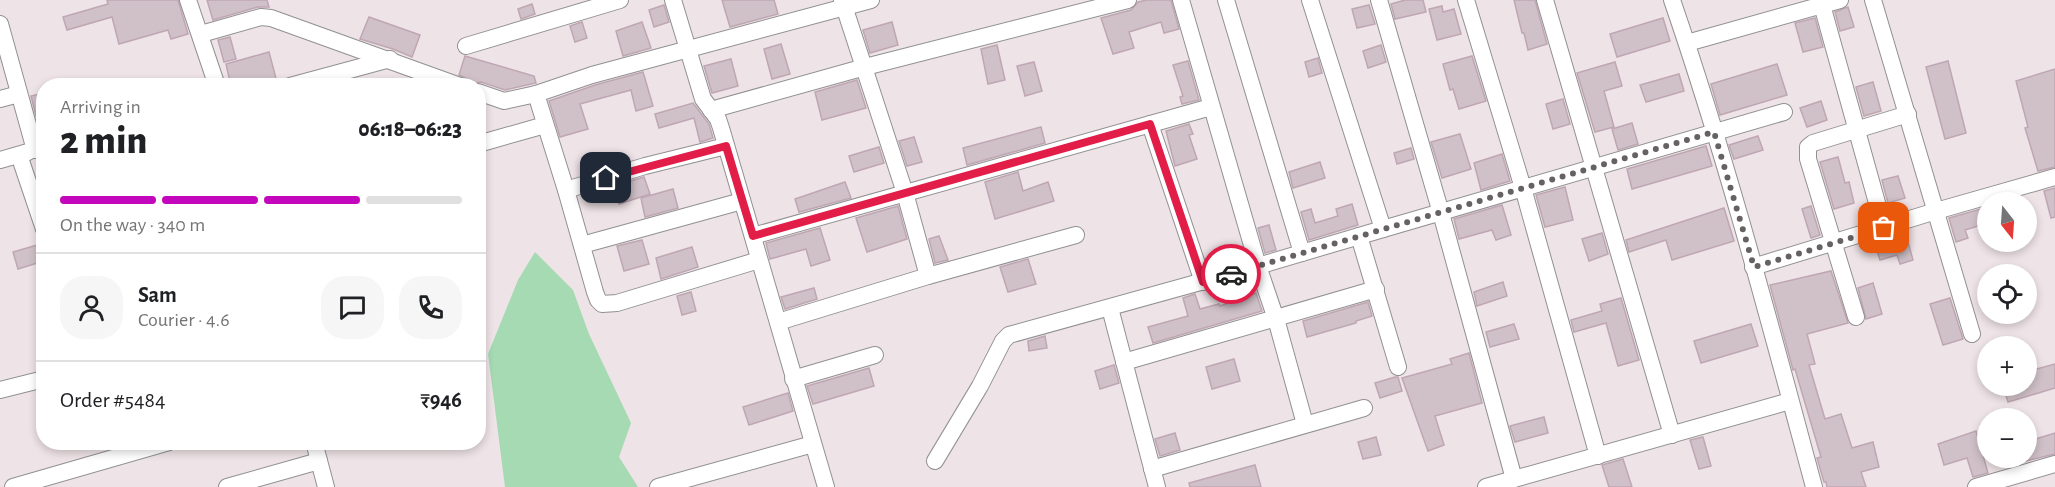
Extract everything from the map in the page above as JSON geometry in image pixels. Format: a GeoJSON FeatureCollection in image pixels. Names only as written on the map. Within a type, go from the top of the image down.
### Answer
{"type":"FeatureCollection","features":[{"type":"Feature","properties":{"kind":"street"},"geometry":{"type":"LineString","coordinates":[[188,0],[215,78]]}},
{"type":"Feature","properties":{"kind":"street"},"geometry":{"type":"LineString","coordinates":[[466,45],[620,0]]}},
{"type":"Feature","properties":{"kind":"street"},"geometry":{"type":"LineString","coordinates":[[673,0],[703,99],[718,119],[826,487]]}},
{"type":"Feature","properties":{"kind":"street"},"geometry":{"type":"LineString","coordinates":[[486,95],[504,101],[536,94],[592,75],[688,50],[843,4],[871,0]]}},
{"type":"Feature","properties":{"kind":"street"},"geometry":{"type":"LineString","coordinates":[[711,110],[865,67],[1128,0]]}},
{"type":"Feature","properties":{"kind":"street"},"geometry":{"type":"LineString","coordinates":[[1181,0],[1305,424]]}},
{"type":"Feature","properties":{"kind":"street"},"geometry":{"type":"LineString","coordinates":[[1226,0],[1302,253]]}},
{"type":"Feature","properties":{"kind":"street"},"geometry":{"type":"LineString","coordinates":[[1310,0],[1383,229]]}},
{"type":"Feature","properties":{"kind":"street"},"geometry":{"type":"LineString","coordinates":[[1379,0],[1441,213],[1514,479]]}},
{"type":"Feature","properties":{"kind":"street"},"geometry":{"type":"LineString","coordinates":[[1466,0],[1598,456]]}},
{"type":"Feature","properties":{"kind":"street"},"geometry":{"type":"LineString","coordinates":[[1545,0],[1672,435]]}},
{"type":"Feature","properties":{"kind":"street"},"geometry":{"type":"LineString","coordinates":[[1672,0],[1754,267],[1810,486]]}},
{"type":"Feature","properties":{"kind":"street"},"geometry":{"type":"LineString","coordinates":[[1687,43],[1840,0]]}},
{"type":"Feature","properties":{"kind":"street"},"geometry":{"type":"LineString","coordinates":[[1873,0],[1972,334]]}},
{"type":"Feature","properties":{"kind":"street"},"geometry":{"type":"LineString","coordinates":[[843,4],[905,193],[928,276]]}},
{"type":"Feature","properties":{"kind":"street"},"geometry":{"type":"LineString","coordinates":[[1822,5],[1884,228]]}},
{"type":"Feature","properties":{"kind":"street"},"geometry":{"type":"LineString","coordinates":[[201,34],[261,16],[439,78]]}},
{"type":"Feature","properties":{"kind":"street"},"geometry":{"type":"LineString","coordinates":[[0,24],[33,151],[36,172]]}},
{"type":"Feature","properties":{"kind":"street"},"geometry":{"type":"LineString","coordinates":[[320,78],[390,59]]}},
{"type":"Feature","properties":{"kind":"street"},"geometry":{"type":"LineString","coordinates":[[0,99],[19,94]]}},
{"type":"Feature","properties":{"kind":"street"},"geometry":{"type":"LineString","coordinates":[[536,94],[595,292],[602,304],[617,303],[759,260]]}},
{"type":"Feature","properties":{"kind":"street"},"geometry":{"type":"LineString","coordinates":[[753,236],[1211,107]]}},
{"type":"Feature","properties":{"kind":"street"},"geometry":{"type":"LineString","coordinates":[[935,461],[980,386],[1003,340],[1009,335],[1203,282],[1784,112]]}},
{"type":"Feature","properties":{"kind":"street"},"geometry":{"type":"LineString","coordinates":[[1856,317],[1806,152],[1813,143],[1908,114]]}},
{"type":"Feature","properties":{"kind":"street"},"geometry":{"type":"LineString","coordinates":[[486,142],[545,124]]}},
{"type":"Feature","properties":{"kind":"street"},"geometry":{"type":"LineString","coordinates":[[1150,124],[1203,282]]}},
{"type":"Feature","properties":{"kind":"street"},"geometry":{"type":"LineString","coordinates":[[566,190],[645,166],[726,146]]}},
{"type":"Feature","properties":{"kind":"street"},"geometry":{"type":"LineString","coordinates":[[0,160],[33,151]]}},
{"type":"Feature","properties":{"kind":"street"},"geometry":{"type":"LineString","coordinates":[[1754,267],[2055,177]]}},
{"type":"Feature","properties":{"kind":"street"},"geometry":{"type":"LineString","coordinates":[[582,245],[742,201]]}},
{"type":"Feature","properties":{"kind":"street"},"geometry":{"type":"LineString","coordinates":[[778,322],[928,276],[1076,235]]}},
{"type":"Feature","properties":{"kind":"street"},"geometry":{"type":"LineString","coordinates":[[1359,236],[1398,367]]}},
{"type":"Feature","properties":{"kind":"street"},"geometry":{"type":"LineString","coordinates":[[1124,362],[1376,289]]}},
{"type":"Feature","properties":{"kind":"street"},"geometry":{"type":"LineString","coordinates":[[1110,308],[1157,487]]}},
{"type":"Feature","properties":{"kind":"street"},"geometry":{"type":"LineString","coordinates":[[793,380],[876,355]]}},
{"type":"Feature","properties":{"kind":"street"},"geometry":{"type":"LineString","coordinates":[[0,390],[36,381]]}},
{"type":"Feature","properties":{"kind":"street"},"geometry":{"type":"LineString","coordinates":[[1486,487],[1790,401]]}},
{"type":"Feature","properties":{"kind":"street"},"geometry":{"type":"LineString","coordinates":[[1152,469],[1364,408]]}},
{"type":"Feature","properties":{"kind":"street"},"geometry":{"type":"LineString","coordinates":[[658,487],[813,444]]}},
{"type":"Feature","properties":{"kind":"street"},"geometry":{"type":"LineString","coordinates":[[13,487],[142,450]]}},
{"type":"Feature","properties":{"kind":"street"},"geometry":{"type":"LineString","coordinates":[[316,450],[326,487]]}},
{"type":"Feature","properties":{"kind":"street"},"geometry":{"type":"LineString","coordinates":[[227,487],[319,461]]}},
{"type":"Feature","properties":{"kind":"street"},"geometry":{"type":"LineString","coordinates":[[1976,487],[2024,480],[2055,464]]}},
{"type":"Feature","properties":{"kind":"shaded area"},"geometry":{"type":"Polygon","coordinates":[[[535,252],[573,290],[589,334],[631,423],[619,457],[638,487],[505,487],[488,354],[518,280],[535,252]]]}},
{"type":"Feature","properties":{"kind":"building"},"geometry":{"type":"Polygon","coordinates":[[[107,0],[178,0],[188,34],[171,39],[168,30],[119,44],[112,17],[67,30],[63,17],[108,4],[107,0]]]}},
{"type":"Feature","properties":{"kind":"building"},"geometry":{"type":"Polygon","coordinates":[[[207,0],[267,0],[269,7],[258,7],[213,20],[207,0]]]}},
{"type":"Feature","properties":{"kind":"building"},"geometry":{"type":"Polygon","coordinates":[[[722,0],[774,0],[778,14],[730,27],[722,0]]]}},
{"type":"Feature","properties":{"kind":"building"},"geometry":{"type":"Polygon","coordinates":[[[1171,0],[1179,29],[1164,33],[1161,22],[1129,32],[1134,48],[1113,54],[1101,18],[1131,10],[1138,2],[1171,0]]]}},
{"type":"Feature","properties":{"kind":"building"},"geometry":{"type":"Polygon","coordinates":[[[1405,0],[1423,0],[1426,12],[1395,19],[1391,4],[1405,0]]]}},
{"type":"Feature","properties":{"kind":"building"},"geometry":{"type":"Polygon","coordinates":[[[1514,0],[1535,0],[1547,44],[1528,50],[1514,0]]]}},
{"type":"Feature","properties":{"kind":"building"},"geometry":{"type":"Polygon","coordinates":[[[532,4],[535,14],[521,19],[518,9],[532,4]]]}},
{"type":"Feature","properties":{"kind":"building"},"geometry":{"type":"Polygon","coordinates":[[[664,5],[669,22],[654,27],[649,10],[664,5]]]}},
{"type":"Feature","properties":{"kind":"building"},"geometry":{"type":"Polygon","coordinates":[[[1369,5],[1375,24],[1357,28],[1352,9],[1369,5]]]}},
{"type":"Feature","properties":{"kind":"building"},"geometry":{"type":"Polygon","coordinates":[[[1442,6],[1443,12],[1454,9],[1461,34],[1437,40],[1429,9],[1442,6]]]}},
{"type":"Feature","properties":{"kind":"building"},"geometry":{"type":"Polygon","coordinates":[[[1848,7],[1854,27],[1840,31],[1835,12],[1848,7]]]}},
{"type":"Feature","properties":{"kind":"building"},"geometry":{"type":"Polygon","coordinates":[[[369,17],[420,35],[412,57],[360,39],[369,17]]]}},
{"type":"Feature","properties":{"kind":"building"},"geometry":{"type":"Polygon","coordinates":[[[1663,18],[1670,41],[1617,57],[1610,34],[1663,18]]]}},
{"type":"Feature","properties":{"kind":"building"},"geometry":{"type":"Polygon","coordinates":[[[1815,18],[1823,47],[1803,52],[1795,23],[1815,18]]]}},
{"type":"Feature","properties":{"kind":"building"},"geometry":{"type":"Polygon","coordinates":[[[582,22],[587,38],[575,42],[570,26],[582,22]]]}},
{"type":"Feature","properties":{"kind":"building"},"geometry":{"type":"Polygon","coordinates":[[[642,22],[651,48],[623,56],[616,31],[642,22]]]}},
{"type":"Feature","properties":{"kind":"building"},"geometry":{"type":"Polygon","coordinates":[[[892,22],[898,45],[870,53],[863,30],[892,22]]]}},
{"type":"Feature","properties":{"kind":"building"},"geometry":{"type":"Polygon","coordinates":[[[230,37],[236,59],[224,62],[218,40],[230,37]]]}},
{"type":"Feature","properties":{"kind":"building"},"geometry":{"type":"Polygon","coordinates":[[[781,44],[790,74],[772,79],[764,49],[781,44]]]}},
{"type":"Feature","properties":{"kind":"building"},"geometry":{"type":"Polygon","coordinates":[[[997,45],[1005,80],[988,84],[981,49],[997,45]]]}},
{"type":"Feature","properties":{"kind":"building"},"geometry":{"type":"Polygon","coordinates":[[[1381,45],[1386,62],[1368,68],[1363,51],[1381,45]]]}},
{"type":"Feature","properties":{"kind":"building"},"geometry":{"type":"Polygon","coordinates":[[[269,52],[276,78],[229,78],[226,64],[269,52]]]}},
{"type":"Feature","properties":{"kind":"building"},"geometry":{"type":"Polygon","coordinates":[[[465,56],[534,76],[536,83],[505,90],[486,84],[486,78],[466,78],[459,75],[465,56]]]}},
{"type":"Feature","properties":{"kind":"building"},"geometry":{"type":"Polygon","coordinates":[[[1472,56],[1486,101],[1459,109],[1453,89],[1450,90],[1443,64],[1472,56]]]}},
{"type":"Feature","properties":{"kind":"building"},"geometry":{"type":"Polygon","coordinates":[[[1318,58],[1322,73],[1309,77],[1305,62],[1318,58]]]}},
{"type":"Feature","properties":{"kind":"building"},"geometry":{"type":"Polygon","coordinates":[[[731,59],[738,86],[712,93],[704,66],[731,59]]]}},
{"type":"Feature","properties":{"kind":"building"},"geometry":{"type":"Polygon","coordinates":[[[1188,61],[1199,100],[1182,104],[1180,97],[1183,96],[1173,65],[1188,61]]]}},
{"type":"Feature","properties":{"kind":"building"},"geometry":{"type":"Polygon","coordinates":[[[1948,61],[1966,133],[1945,139],[1926,67],[1948,61]]]}},
{"type":"Feature","properties":{"kind":"building"},"geometry":{"type":"Polygon","coordinates":[[[1034,62],[1042,91],[1025,96],[1017,66],[1034,62]]]}},
{"type":"Feature","properties":{"kind":"building"},"geometry":{"type":"Polygon","coordinates":[[[1615,62],[1622,86],[1604,91],[1614,127],[1595,132],[1577,73],[1615,62]]]}},
{"type":"Feature","properties":{"kind":"building"},"geometry":{"type":"Polygon","coordinates":[[[1777,64],[1787,95],[1720,115],[1711,84],[1777,64]]]}},
{"type":"Feature","properties":{"kind":"building"},"geometry":{"type":"Polygon","coordinates":[[[2055,69],[2055,167],[2038,171],[2025,128],[2028,127],[2016,81],[2055,69]]]}},
{"type":"Feature","properties":{"kind":"building"},"geometry":{"type":"Polygon","coordinates":[[[643,72],[653,106],[636,111],[631,90],[580,104],[588,129],[560,137],[549,101],[643,72]]]}},
{"type":"Feature","properties":{"kind":"building"},"geometry":{"type":"Polygon","coordinates":[[[1679,74],[1684,91],[1646,102],[1640,85],[1679,74]]]}},
{"type":"Feature","properties":{"kind":"building"},"geometry":{"type":"Polygon","coordinates":[[[857,80],[866,108],[822,120],[815,92],[857,80]]]}},
{"type":"Feature","properties":{"kind":"building"},"geometry":{"type":"Polygon","coordinates":[[[1873,82],[1881,111],[1864,116],[1856,87],[1873,82]]]}},
{"type":"Feature","properties":{"kind":"building"},"geometry":{"type":"Polygon","coordinates":[[[36,95],[36,115],[31,96],[36,95]]]}},
{"type":"Feature","properties":{"kind":"building"},"geometry":{"type":"Polygon","coordinates":[[[1563,99],[1570,124],[1553,129],[1546,104],[1563,99]]]}},
{"type":"Feature","properties":{"kind":"building"},"geometry":{"type":"Polygon","coordinates":[[[1821,101],[1827,120],[1807,127],[1800,108],[1821,101]]]}},
{"type":"Feature","properties":{"kind":"building"},"geometry":{"type":"Polygon","coordinates":[[[693,103],[709,124],[713,138],[700,142],[694,118],[659,128],[655,114],[693,103]]]}},
{"type":"Feature","properties":{"kind":"building"},"geometry":{"type":"Polygon","coordinates":[[[1632,123],[1638,144],[1618,150],[1612,129],[1632,123]]]}},
{"type":"Feature","properties":{"kind":"building"},"geometry":{"type":"Polygon","coordinates":[[[1189,124],[1193,134],[1189,135],[1197,159],[1175,166],[1166,131],[1189,124]]]}},
{"type":"Feature","properties":{"kind":"building"},"geometry":{"type":"Polygon","coordinates":[[[1041,127],[1045,143],[967,165],[963,148],[1041,127]]]}},
{"type":"Feature","properties":{"kind":"building"},"geometry":{"type":"Polygon","coordinates":[[[1460,134],[1471,169],[1442,178],[1431,142],[1460,134]]]}},
{"type":"Feature","properties":{"kind":"building"},"geometry":{"type":"Polygon","coordinates":[[[1758,136],[1763,150],[1734,159],[1729,145],[1758,136]]]}},
{"type":"Feature","properties":{"kind":"building"},"geometry":{"type":"Polygon","coordinates":[[[914,137],[922,162],[907,166],[899,141],[914,137]]]}},
{"type":"Feature","properties":{"kind":"building"},"geometry":{"type":"Polygon","coordinates":[[[1706,146],[1712,166],[1632,189],[1627,169],[1706,146]]]}},
{"type":"Feature","properties":{"kind":"building"},"geometry":{"type":"Polygon","coordinates":[[[879,147],[884,163],[854,172],[849,156],[879,147]]]}},
{"type":"Feature","properties":{"kind":"building"},"geometry":{"type":"Polygon","coordinates":[[[1411,148],[1414,159],[1397,164],[1394,153],[1411,148]]]}},
{"type":"Feature","properties":{"kind":"building"},"geometry":{"type":"Polygon","coordinates":[[[1502,154],[1510,181],[1481,190],[1474,163],[1502,154]]]}},
{"type":"Feature","properties":{"kind":"building"},"geometry":{"type":"Polygon","coordinates":[[[1838,157],[1845,183],[1849,182],[1854,203],[1834,209],[1820,162],[1838,157]]]}},
{"type":"Feature","properties":{"kind":"building"},"geometry":{"type":"Polygon","coordinates":[[[1320,162],[1325,178],[1293,188],[1289,172],[1320,162]]]}},
{"type":"Feature","properties":{"kind":"building"},"geometry":{"type":"Polygon","coordinates":[[[1018,172],[1023,191],[1048,182],[1054,201],[995,219],[985,182],[1018,172]]]}},
{"type":"Feature","properties":{"kind":"building"},"geometry":{"type":"Polygon","coordinates":[[[1898,176],[1905,198],[1888,203],[1882,180],[1898,176]]]}},
{"type":"Feature","properties":{"kind":"building"},"geometry":{"type":"Polygon","coordinates":[[[644,177],[650,194],[619,204],[614,186],[644,177]]]}},
{"type":"Feature","properties":{"kind":"building"},"geometry":{"type":"Polygon","coordinates":[[[845,182],[851,198],[799,212],[795,199],[845,182]]]}},
{"type":"Feature","properties":{"kind":"building"},"geometry":{"type":"Polygon","coordinates":[[[1565,187],[1573,220],[1545,227],[1536,195],[1565,187]]]}},
{"type":"Feature","properties":{"kind":"building"},"geometry":{"type":"Polygon","coordinates":[[[2055,188],[2055,217],[2051,218],[2044,191],[2055,188]]]}},
{"type":"Feature","properties":{"kind":"building"},"geometry":{"type":"Polygon","coordinates":[[[673,189],[678,208],[645,217],[641,198],[673,189]]]}},
{"type":"Feature","properties":{"kind":"building"},"geometry":{"type":"Polygon","coordinates":[[[1352,204],[1358,225],[1309,240],[1301,212],[1311,209],[1315,223],[1338,216],[1336,209],[1352,204]]]}},
{"type":"Feature","properties":{"kind":"building"},"geometry":{"type":"Polygon","coordinates":[[[1502,205],[1511,235],[1496,240],[1492,230],[1459,239],[1454,219],[1502,205]]]}},
{"type":"Feature","properties":{"kind":"building"},"geometry":{"type":"Polygon","coordinates":[[[898,206],[907,239],[867,252],[856,218],[898,206]]]}},
{"type":"Feature","properties":{"kind":"building"},"geometry":{"type":"Polygon","coordinates":[[[1811,206],[1820,235],[1811,238],[1802,209],[1811,206]]]}},
{"type":"Feature","properties":{"kind":"building"},"geometry":{"type":"Polygon","coordinates":[[[1724,208],[1734,241],[1672,260],[1666,240],[1629,252],[1626,240],[1724,208]]]}},
{"type":"Feature","properties":{"kind":"building"},"geometry":{"type":"Polygon","coordinates":[[[1977,210],[1977,226],[1965,230],[1968,238],[1956,242],[1949,218],[1977,210]]]}},
{"type":"Feature","properties":{"kind":"building"},"geometry":{"type":"Polygon","coordinates":[[[1269,225],[1276,250],[1265,253],[1258,228],[1269,225]]]}},
{"type":"Feature","properties":{"kind":"building"},"geometry":{"type":"Polygon","coordinates":[[[820,228],[830,260],[811,266],[806,249],[770,259],[766,243],[820,228]]]}},
{"type":"Feature","properties":{"kind":"building"},"geometry":{"type":"Polygon","coordinates":[[[1905,231],[1913,260],[1900,264],[1897,255],[1880,260],[1874,241],[1905,231]]]}},
{"type":"Feature","properties":{"kind":"building"},"geometry":{"type":"Polygon","coordinates":[[[1602,233],[1608,254],[1589,261],[1582,239],[1602,233]]]}},
{"type":"Feature","properties":{"kind":"building"},"geometry":{"type":"Polygon","coordinates":[[[939,236],[948,260],[935,263],[929,239],[939,236]]]}},
{"type":"Feature","properties":{"kind":"building"},"geometry":{"type":"Polygon","coordinates":[[[642,240],[649,264],[624,271],[617,246],[642,240]]]}},
{"type":"Feature","properties":{"kind":"building"},"geometry":{"type":"Polygon","coordinates":[[[36,245],[36,263],[18,269],[13,252],[36,245]]]}},
{"type":"Feature","properties":{"kind":"building"},"geometry":{"type":"Polygon","coordinates":[[[692,247],[698,267],[661,279],[656,258],[692,247]]]}},
{"type":"Feature","properties":{"kind":"building"},"geometry":{"type":"Polygon","coordinates":[[[1028,259],[1036,284],[1008,292],[1000,267],[1028,259]]]}},
{"type":"Feature","properties":{"kind":"building"},"geometry":{"type":"Polygon","coordinates":[[[1831,271],[1848,323],[1807,334],[1815,364],[1809,365],[1825,419],[1841,414],[1852,448],[1873,442],[1879,467],[1861,472],[1866,487],[1827,487],[1824,482],[1817,458],[1821,457],[1795,369],[1793,370],[1770,285],[1831,271]]]}},
{"type":"Feature","properties":{"kind":"building"},"geometry":{"type":"Polygon","coordinates":[[[1503,282],[1507,296],[1477,306],[1474,292],[1503,282]]]}},
{"type":"Feature","properties":{"kind":"building"},"geometry":{"type":"Polygon","coordinates":[[[1873,283],[1882,314],[1866,319],[1858,288],[1873,283]]]}},
{"type":"Feature","properties":{"kind":"building"},"geometry":{"type":"Polygon","coordinates":[[[814,288],[817,299],[785,309],[781,297],[814,288]]]}},
{"type":"Feature","properties":{"kind":"building"},"geometry":{"type":"Polygon","coordinates":[[[691,292],[696,311],[682,315],[677,296],[691,292]]]}},
{"type":"Feature","properties":{"kind":"building"},"geometry":{"type":"Polygon","coordinates":[[[1256,293],[1262,311],[1153,343],[1148,327],[1188,316],[1183,298],[1195,294],[1200,309],[1219,304],[1220,306],[1256,293]]]}},
{"type":"Feature","properties":{"kind":"building"},"geometry":{"type":"Polygon","coordinates":[[[1621,298],[1639,360],[1618,366],[1606,323],[1574,332],[1571,320],[1602,311],[1600,304],[1621,298]]]}},
{"type":"Feature","properties":{"kind":"building"},"geometry":{"type":"Polygon","coordinates":[[[1950,298],[1963,339],[1943,345],[1930,304],[1950,298]]]}},
{"type":"Feature","properties":{"kind":"building"},"geometry":{"type":"Polygon","coordinates":[[[1368,302],[1372,316],[1307,337],[1303,321],[1368,302]]]}},
{"type":"Feature","properties":{"kind":"building"},"geometry":{"type":"Polygon","coordinates":[[[1514,324],[1519,339],[1490,347],[1486,332],[1514,324]]]}},
{"type":"Feature","properties":{"kind":"building"},"geometry":{"type":"Polygon","coordinates":[[[1751,324],[1758,346],[1701,363],[1694,341],[1751,324]]]}},
{"type":"Feature","properties":{"kind":"building"},"geometry":{"type":"Polygon","coordinates":[[[1045,336],[1047,348],[1029,351],[1028,341],[1045,336]]]}},
{"type":"Feature","properties":{"kind":"building"},"geometry":{"type":"Polygon","coordinates":[[[1469,353],[1482,403],[1435,416],[1444,445],[1428,451],[1402,378],[1452,364],[1450,359],[1469,353]]]}},
{"type":"Feature","properties":{"kind":"building"},"geometry":{"type":"Polygon","coordinates":[[[1234,359],[1240,381],[1212,389],[1206,367],[1234,359]]]}},
{"type":"Feature","properties":{"kind":"building"},"geometry":{"type":"Polygon","coordinates":[[[2055,364],[2055,388],[2037,393],[2037,369],[2055,364]]]}},
{"type":"Feature","properties":{"kind":"building"},"geometry":{"type":"Polygon","coordinates":[[[1114,365],[1119,383],[1100,389],[1095,371],[1114,365]]]}},
{"type":"Feature","properties":{"kind":"building"},"geometry":{"type":"Polygon","coordinates":[[[869,368],[874,386],[813,404],[807,386],[869,368]]]}},
{"type":"Feature","properties":{"kind":"building"},"geometry":{"type":"Polygon","coordinates":[[[1398,377],[1402,391],[1380,398],[1375,383],[1398,377]]]}},
{"type":"Feature","properties":{"kind":"building"},"geometry":{"type":"Polygon","coordinates":[[[788,393],[793,411],[749,425],[743,407],[788,393]]]}},
{"type":"Feature","properties":{"kind":"building"},"geometry":{"type":"Polygon","coordinates":[[[2006,396],[2028,396],[2008,402],[2006,396]]]}},
{"type":"Feature","properties":{"kind":"building"},"geometry":{"type":"Polygon","coordinates":[[[1544,417],[1548,433],[1515,442],[1510,426],[1544,417]]]}},
{"type":"Feature","properties":{"kind":"building"},"geometry":{"type":"Polygon","coordinates":[[[1976,431],[1977,468],[1987,468],[1988,473],[1973,477],[1967,458],[1944,465],[1938,444],[1976,431]]]}},
{"type":"Feature","properties":{"kind":"building"},"geometry":{"type":"Polygon","coordinates":[[[1175,433],[1180,450],[1160,456],[1155,439],[1175,433]]]}},
{"type":"Feature","properties":{"kind":"building"},"geometry":{"type":"Polygon","coordinates":[[[2055,433],[2055,454],[2037,458],[2037,439],[2055,433]]]}},
{"type":"Feature","properties":{"kind":"building"},"geometry":{"type":"Polygon","coordinates":[[[1376,437],[1381,455],[1363,459],[1358,442],[1376,437]]]}},
{"type":"Feature","properties":{"kind":"building"},"geometry":{"type":"Polygon","coordinates":[[[1703,437],[1711,466],[1699,469],[1690,440],[1703,437]]]}},
{"type":"Feature","properties":{"kind":"building"},"geometry":{"type":"Polygon","coordinates":[[[1623,459],[1632,487],[1609,487],[1602,465],[1623,459]]]}},
{"type":"Feature","properties":{"kind":"building"},"geometry":{"type":"Polygon","coordinates":[[[1255,465],[1261,487],[1190,487],[1189,483],[1255,465]]]}},
{"type":"Feature","properties":{"kind":"way so far"},"geometry":{"type":"LineString","coordinates":[[1231,274],[1714,132],[1754,267],[1884,228]]}},
{"type":"Feature","properties":{"kind":"route"},"geometry":{"type":"LineString","coordinates":[[606,178],[726,146],[753,236],[1150,124],[1203,282],[1231,274]]}}]}
